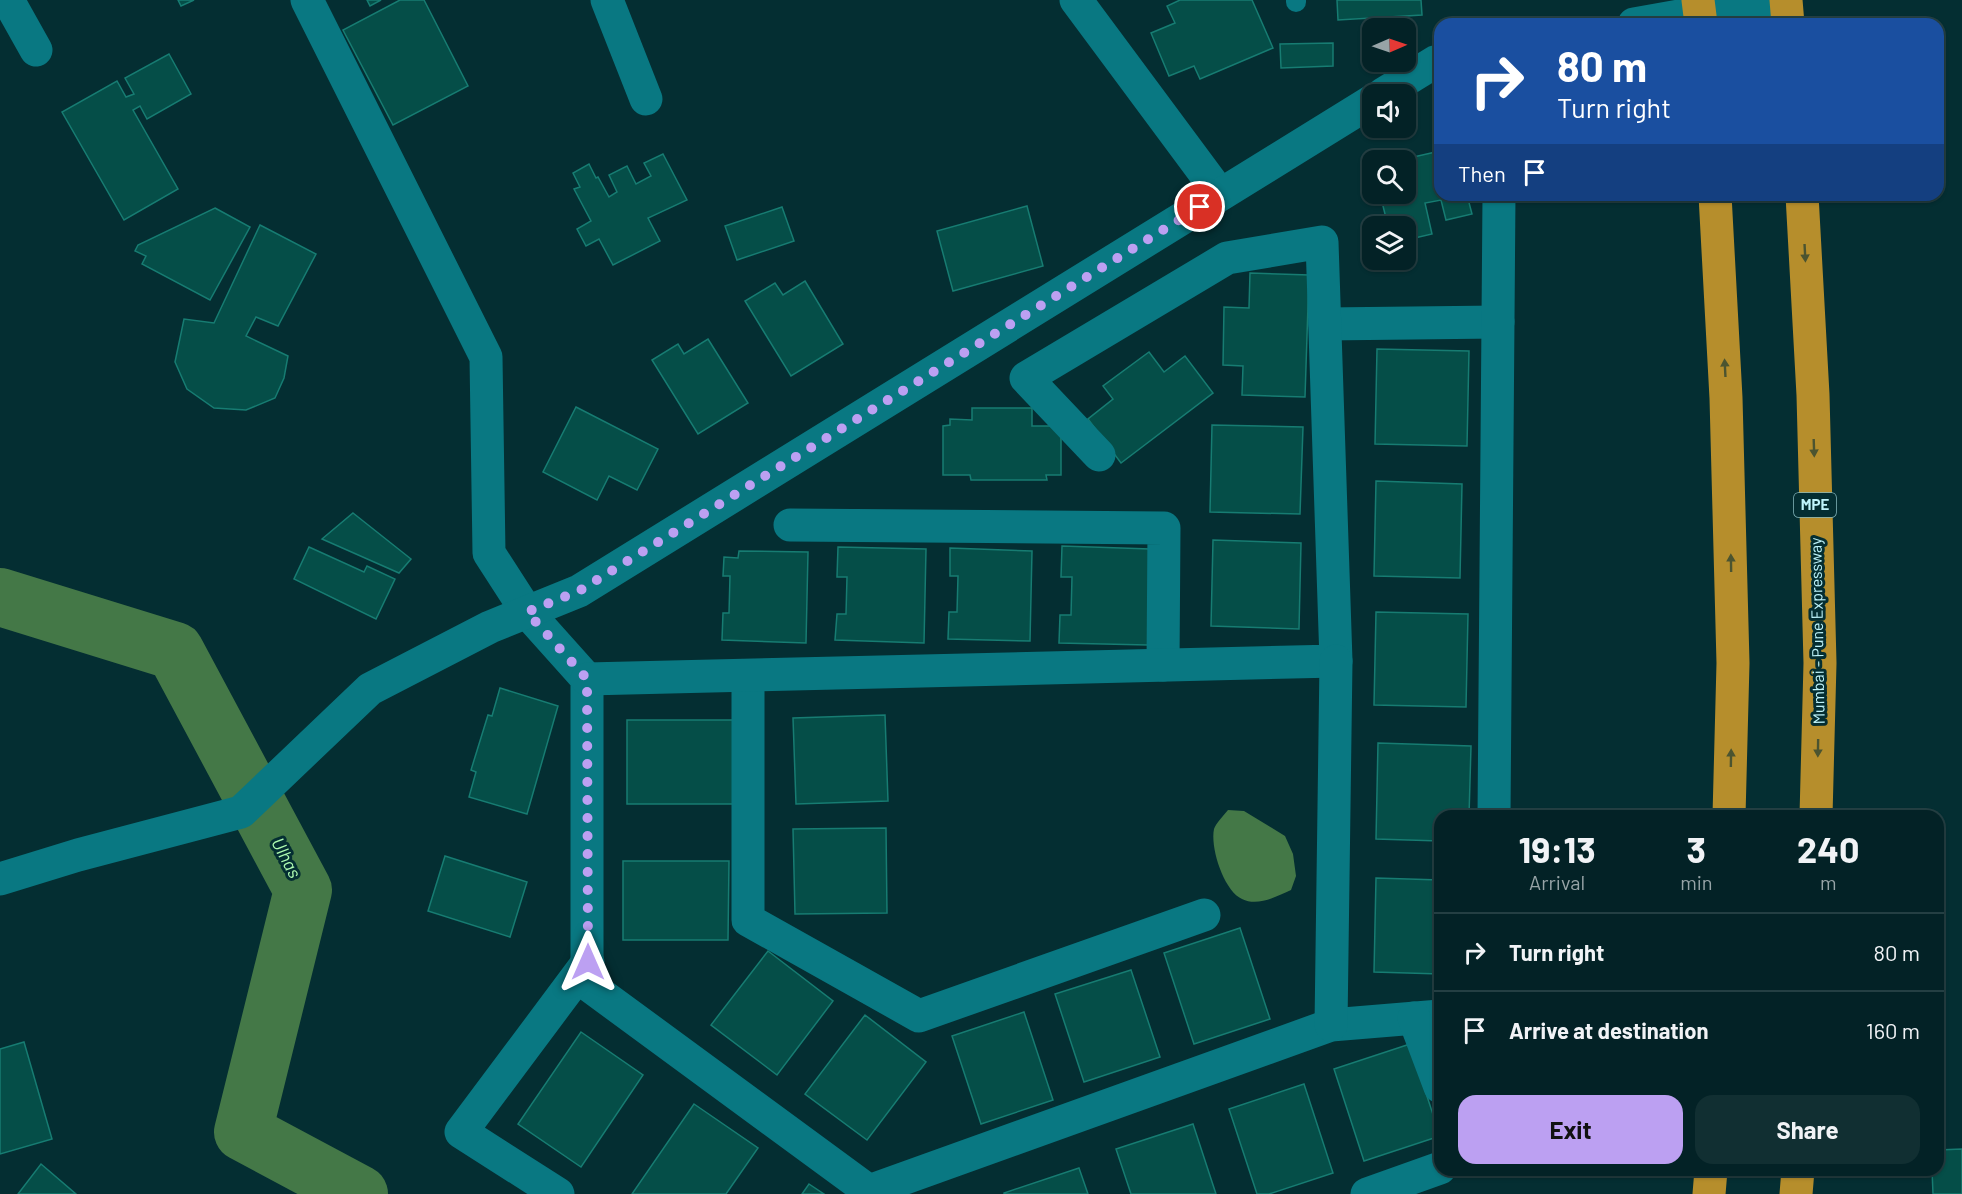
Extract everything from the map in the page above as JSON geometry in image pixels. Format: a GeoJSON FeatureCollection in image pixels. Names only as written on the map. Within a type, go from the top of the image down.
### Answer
{"type":"FeatureCollection","features":[{"type":"Feature","properties":{"kind":"highway"},"geometry":{"type":"LineString","coordinates":[[1698,0],[1700,18]]}},
{"type":"Feature","properties":{"kind":"highway"},"geometry":{"type":"LineString","coordinates":[[1786,0],[1788,18]]}},
{"type":"Feature","properties":{"kind":"highway"},"geometry":{"type":"LineString","coordinates":[[1715,201],[1726,398],[1733,663],[1729,810]]}},
{"type":"Feature","properties":{"kind":"highway","name":"Mumbai - Pune Expressway"},"geometry":{"type":"LineString","coordinates":[[1802,201],[1812,395],[1820,663],[1816,810]]}},
{"type":"Feature","properties":{"kind":"highway"},"geometry":{"type":"LineString","coordinates":[[1709,1194],[1710,1176]]}},
{"type":"Feature","properties":{"kind":"highway"},"geometry":{"type":"LineString","coordinates":[[1796,1194],[1798,1176]]}},
{"type":"Feature","properties":{"kind":"street"},"geometry":{"type":"LineString","coordinates":[[8,0],[36,50]]}},
{"type":"Feature","properties":{"kind":"street"},"geometry":{"type":"LineString","coordinates":[[308,0],[486,357],[489,553],[527,612],[587,679],[587,984],[868,1191],[1331,1025],[1427,1017],[1434,1055]]}},
{"type":"Feature","properties":{"kind":"street"},"geometry":{"type":"LineString","coordinates":[[607,0],[646,99]]}},
{"type":"Feature","properties":{"kind":"street"},"geometry":{"type":"LineString","coordinates":[[1076,0],[1220,194]]}},
{"type":"Feature","properties":{"kind":"street"},"geometry":{"type":"LineString","coordinates":[[1666,18],[1769,0]]}},
{"type":"Feature","properties":{"kind":"street"},"geometry":{"type":"LineString","coordinates":[[1399,84],[1434,63]]}},
{"type":"Feature","properties":{"kind":"street"},"geometry":{"type":"LineString","coordinates":[[0,879],[78,855],[241,812],[370,689],[490,627],[579,591],[1362,107]]}},
{"type":"Feature","properties":{"kind":"street"},"geometry":{"type":"LineString","coordinates":[[1494,810],[1499,201]]}},
{"type":"Feature","properties":{"kind":"street"},"geometry":{"type":"LineString","coordinates":[[1099,455],[1026,378],[1227,258],[1322,242],[1336,661],[1331,1025]]}},
{"type":"Feature","properties":{"kind":"street"},"geometry":{"type":"LineString","coordinates":[[1325,324],[1498,322]]}},
{"type":"Feature","properties":{"kind":"street"},"geometry":{"type":"LineString","coordinates":[[790,525],[1164,528],[1163,665]]}},
{"type":"Feature","properties":{"kind":"street"},"geometry":{"type":"LineString","coordinates":[[587,679],[1336,661]]}},
{"type":"Feature","properties":{"kind":"street"},"geometry":{"type":"LineString","coordinates":[[748,676],[748,920],[919,1016],[1203,915]]}},
{"type":"Feature","properties":{"kind":"street"},"geometry":{"type":"LineString","coordinates":[[558,1194],[461,1132],[588,962]]}},
{"type":"Feature","properties":{"kind":"street"},"geometry":{"type":"LineString","coordinates":[[1367,1194],[1434,1170]]}},
{"type":"Feature","properties":{"kind":"shaded area"},"geometry":{"type":"Polygon","coordinates":[[[1228,810],[1244,811],[1285,836],[1293,854],[1296,876],[1291,890],[1267,900],[1254,902],[1242,899],[1229,887],[1216,857],[1213,837],[1215,827],[1228,810]]]}},
{"type":"Feature","properties":{"kind":"building"},"geometry":{"type":"Polygon","coordinates":[[[178,0],[194,0],[181,6],[178,0]]]}},
{"type":"Feature","properties":{"kind":"building"},"geometry":{"type":"Polygon","coordinates":[[[367,0],[381,0],[370,6],[367,0]]]}},
{"type":"Feature","properties":{"kind":"building"},"geometry":{"type":"Polygon","coordinates":[[[400,0],[424,0],[468,86],[393,125],[343,30],[400,0]]]}},
{"type":"Feature","properties":{"kind":"building"},"geometry":{"type":"Polygon","coordinates":[[[1180,0],[1252,0],[1273,48],[1200,79],[1194,66],[1169,76],[1151,33],[1175,23],[1167,6],[1180,0]]]}},
{"type":"Feature","properties":{"kind":"building"},"geometry":{"type":"Polygon","coordinates":[[[1337,0],[1421,0],[1422,15],[1338,20],[1337,0]]]}},
{"type":"Feature","properties":{"kind":"building"},"geometry":{"type":"Polygon","coordinates":[[[1333,43],[1333,66],[1281,68],[1280,44],[1333,43]]]}},
{"type":"Feature","properties":{"kind":"building"},"geometry":{"type":"Polygon","coordinates":[[[169,54],[191,94],[147,119],[140,106],[133,110],[178,189],[124,220],[62,112],[117,81],[126,97],[134,94],[125,78],[169,54]]]}},
{"type":"Feature","properties":{"kind":"building"},"geometry":{"type":"Polygon","coordinates":[[[1434,152],[1436,201],[1425,203],[1432,234],[1416,238],[1416,216],[1386,216],[1382,204],[1416,204],[1416,156],[1434,152]]]}},
{"type":"Feature","properties":{"kind":"building"},"geometry":{"type":"Polygon","coordinates":[[[663,154],[687,200],[648,218],[660,241],[613,265],[599,239],[586,246],[577,229],[591,221],[574,189],[580,187],[573,173],[589,164],[609,197],[617,192],[609,175],[627,166],[636,184],[651,176],[644,163],[663,154]]]}},
{"type":"Feature","properties":{"kind":"building"},"geometry":{"type":"Polygon","coordinates":[[[1441,201],[1469,201],[1472,214],[1446,220],[1441,201]]]}},
{"type":"Feature","properties":{"kind":"building"},"geometry":{"type":"Polygon","coordinates":[[[1027,206],[1043,266],[953,291],[937,231],[1027,206]]]}},
{"type":"Feature","properties":{"kind":"building"},"geometry":{"type":"Polygon","coordinates":[[[782,207],[794,241],[737,260],[725,226],[782,207]]]}},
{"type":"Feature","properties":{"kind":"building"},"geometry":{"type":"Polygon","coordinates":[[[215,208],[250,227],[210,300],[142,264],[146,256],[135,251],[138,245],[215,208]]]}},
{"type":"Feature","properties":{"kind":"building"},"geometry":{"type":"Polygon","coordinates":[[[260,225],[316,254],[278,326],[256,317],[246,336],[288,356],[284,378],[275,398],[246,410],[214,408],[187,389],[175,362],[184,319],[214,323],[260,225]]]}},
{"type":"Feature","properties":{"kind":"building"},"geometry":{"type":"Polygon","coordinates":[[[1250,273],[1309,275],[1305,397],[1242,395],[1243,366],[1223,365],[1224,307],[1249,308],[1250,273]]]}},
{"type":"Feature","properties":{"kind":"building"},"geometry":{"type":"Polygon","coordinates":[[[805,281],[843,344],[791,376],[745,301],[775,283],[783,295],[805,281]]]}},
{"type":"Feature","properties":{"kind":"building"},"geometry":{"type":"Polygon","coordinates":[[[708,339],[748,403],[698,434],[652,360],[678,344],[684,354],[708,339]]]}},
{"type":"Feature","properties":{"kind":"building"},"geometry":{"type":"Polygon","coordinates":[[[1377,349],[1469,351],[1467,446],[1375,444],[1377,349]]]}},
{"type":"Feature","properties":{"kind":"building"},"geometry":{"type":"Polygon","coordinates":[[[1149,352],[1164,372],[1185,356],[1213,393],[1121,463],[1088,419],[1113,399],[1103,386],[1149,352]]]}},
{"type":"Feature","properties":{"kind":"building"},"geometry":{"type":"Polygon","coordinates":[[[576,407],[658,449],[637,490],[609,476],[597,500],[543,472],[576,407]]]}},
{"type":"Feature","properties":{"kind":"building"},"geometry":{"type":"Polygon","coordinates":[[[972,408],[1032,408],[1032,426],[1061,426],[1061,475],[1046,475],[1047,480],[971,480],[970,475],[943,475],[943,426],[950,425],[950,419],[972,420],[972,408]]]}},
{"type":"Feature","properties":{"kind":"building"},"geometry":{"type":"Polygon","coordinates":[[[1212,425],[1303,427],[1300,514],[1210,512],[1212,425]]]}},
{"type":"Feature","properties":{"kind":"building"},"geometry":{"type":"Polygon","coordinates":[[[1376,481],[1462,484],[1460,578],[1374,576],[1376,481]]]}},
{"type":"Feature","properties":{"kind":"building"},"geometry":{"type":"Polygon","coordinates":[[[353,513],[411,559],[399,573],[322,539],[353,513]]]}},
{"type":"Feature","properties":{"kind":"building"},"geometry":{"type":"Polygon","coordinates":[[[1213,540],[1301,543],[1299,629],[1211,626],[1213,540]]]}},
{"type":"Feature","properties":{"kind":"building"},"geometry":{"type":"Polygon","coordinates":[[[1062,546],[1150,549],[1148,645],[1059,643],[1060,615],[1071,615],[1072,577],[1061,577],[1062,546]]]}},
{"type":"Feature","properties":{"kind":"building"},"geometry":{"type":"Polygon","coordinates":[[[309,547],[364,572],[367,566],[395,579],[376,619],[294,579],[309,547]]]}},
{"type":"Feature","properties":{"kind":"building"},"geometry":{"type":"Polygon","coordinates":[[[838,547],[926,549],[924,643],[835,640],[837,614],[846,614],[847,577],[837,577],[838,547]]]}},
{"type":"Feature","properties":{"kind":"building"},"geometry":{"type":"Polygon","coordinates":[[[950,548],[1032,551],[1030,641],[948,639],[949,612],[957,612],[958,576],[950,576],[950,548]]]}},
{"type":"Feature","properties":{"kind":"building"},"geometry":{"type":"Polygon","coordinates":[[[739,551],[808,552],[806,643],[722,640],[723,613],[729,613],[730,576],[723,576],[724,557],[738,558],[739,551]]]}},
{"type":"Feature","properties":{"kind":"building"},"geometry":{"type":"Polygon","coordinates":[[[1376,612],[1468,614],[1466,707],[1374,705],[1376,612]]]}},
{"type":"Feature","properties":{"kind":"building"},"geometry":{"type":"Polygon","coordinates":[[[500,688],[558,706],[527,814],[469,797],[476,772],[471,770],[488,715],[492,716],[500,688]]]}},
{"type":"Feature","properties":{"kind":"building"},"geometry":{"type":"Polygon","coordinates":[[[885,715],[888,801],[796,804],[793,718],[885,715]]]}},
{"type":"Feature","properties":{"kind":"building"},"geometry":{"type":"Polygon","coordinates":[[[627,720],[735,720],[735,804],[627,804],[627,720]]]}},
{"type":"Feature","properties":{"kind":"building"},"geometry":{"type":"Polygon","coordinates":[[[1378,743],[1471,746],[1469,810],[1434,810],[1434,841],[1376,839],[1378,743]]]}},
{"type":"Feature","properties":{"kind":"building"},"geometry":{"type":"Polygon","coordinates":[[[886,828],[887,913],[795,914],[793,829],[886,828]]]}},
{"type":"Feature","properties":{"kind":"building"},"geometry":{"type":"Polygon","coordinates":[[[445,856],[527,882],[510,937],[428,911],[445,856]]]}},
{"type":"Feature","properties":{"kind":"building"},"geometry":{"type":"Polygon","coordinates":[[[623,861],[729,861],[728,940],[623,940],[623,861]]]}},
{"type":"Feature","properties":{"kind":"building"},"geometry":{"type":"Polygon","coordinates":[[[1376,878],[1434,880],[1434,974],[1374,972],[1376,878]]]}},
{"type":"Feature","properties":{"kind":"building"},"geometry":{"type":"Polygon","coordinates":[[[1240,928],[1270,1019],[1194,1044],[1164,953],[1240,928]]]}},
{"type":"Feature","properties":{"kind":"building"},"geometry":{"type":"Polygon","coordinates":[[[768,951],[833,1001],[777,1075],[711,1025],[768,951]]]}},
{"type":"Feature","properties":{"kind":"building"},"geometry":{"type":"Polygon","coordinates":[[[1131,970],[1160,1057],[1084,1082],[1055,994],[1131,970]]]}},
{"type":"Feature","properties":{"kind":"building"},"geometry":{"type":"Polygon","coordinates":[[[1024,1012],[1053,1100],[981,1124],[952,1036],[1024,1012]]]}},
{"type":"Feature","properties":{"kind":"building"},"geometry":{"type":"Polygon","coordinates":[[[865,1015],[926,1062],[867,1140],[805,1094],[865,1015]]]}},
{"type":"Feature","properties":{"kind":"building"},"geometry":{"type":"Polygon","coordinates":[[[581,1032],[643,1075],[581,1167],[518,1124],[581,1032]]]}},
{"type":"Feature","properties":{"kind":"building"},"geometry":{"type":"Polygon","coordinates":[[[24,1042],[52,1139],[0,1154],[0,1049],[24,1042]]]}},
{"type":"Feature","properties":{"kind":"building"},"geometry":{"type":"Polygon","coordinates":[[[1410,1044],[1434,1118],[1434,1138],[1364,1161],[1334,1069],[1410,1044]]]}},
{"type":"Feature","properties":{"kind":"building"},"geometry":{"type":"Polygon","coordinates":[[[1304,1084],[1333,1173],[1269,1194],[1257,1194],[1229,1109],[1304,1084]]]}},
{"type":"Feature","properties":{"kind":"building"},"geometry":{"type":"Polygon","coordinates":[[[694,1104],[758,1148],[726,1194],[632,1194],[694,1104]]]}},
{"type":"Feature","properties":{"kind":"building"},"geometry":{"type":"Polygon","coordinates":[[[1193,1124],[1216,1194],[1131,1194],[1116,1149],[1193,1124]]]}},
{"type":"Feature","properties":{"kind":"building"},"geometry":{"type":"Polygon","coordinates":[[[1962,1149],[1962,1194],[1933,1194],[1932,1176],[1944,1176],[1944,1150],[1962,1149]]]}},
{"type":"Feature","properties":{"kind":"building"},"geometry":{"type":"Polygon","coordinates":[[[41,1164],[76,1194],[18,1194],[41,1164]]]}},
{"type":"Feature","properties":{"kind":"building"},"geometry":{"type":"Polygon","coordinates":[[[1079,1168],[1088,1194],[1004,1194],[1004,1193],[1079,1168]]]}},
{"type":"Feature","properties":{"kind":"building"},"geometry":{"type":"Polygon","coordinates":[[[809,1184],[824,1194],[802,1194],[809,1184]]]}},
{"type":"Feature","properties":{"kind":"waterway","name":"Ulhas"},"geometry":{"type":"LineString","coordinates":[[0,597],[175,651],[303,890],[243,1132],[359,1194]]}},
{"type":"Feature","properties":{"kind":"route"},"geometry":{"type":"LineString","coordinates":[[588,962],[587,679],[527,612],[579,591],[1200,207]]}}]}
